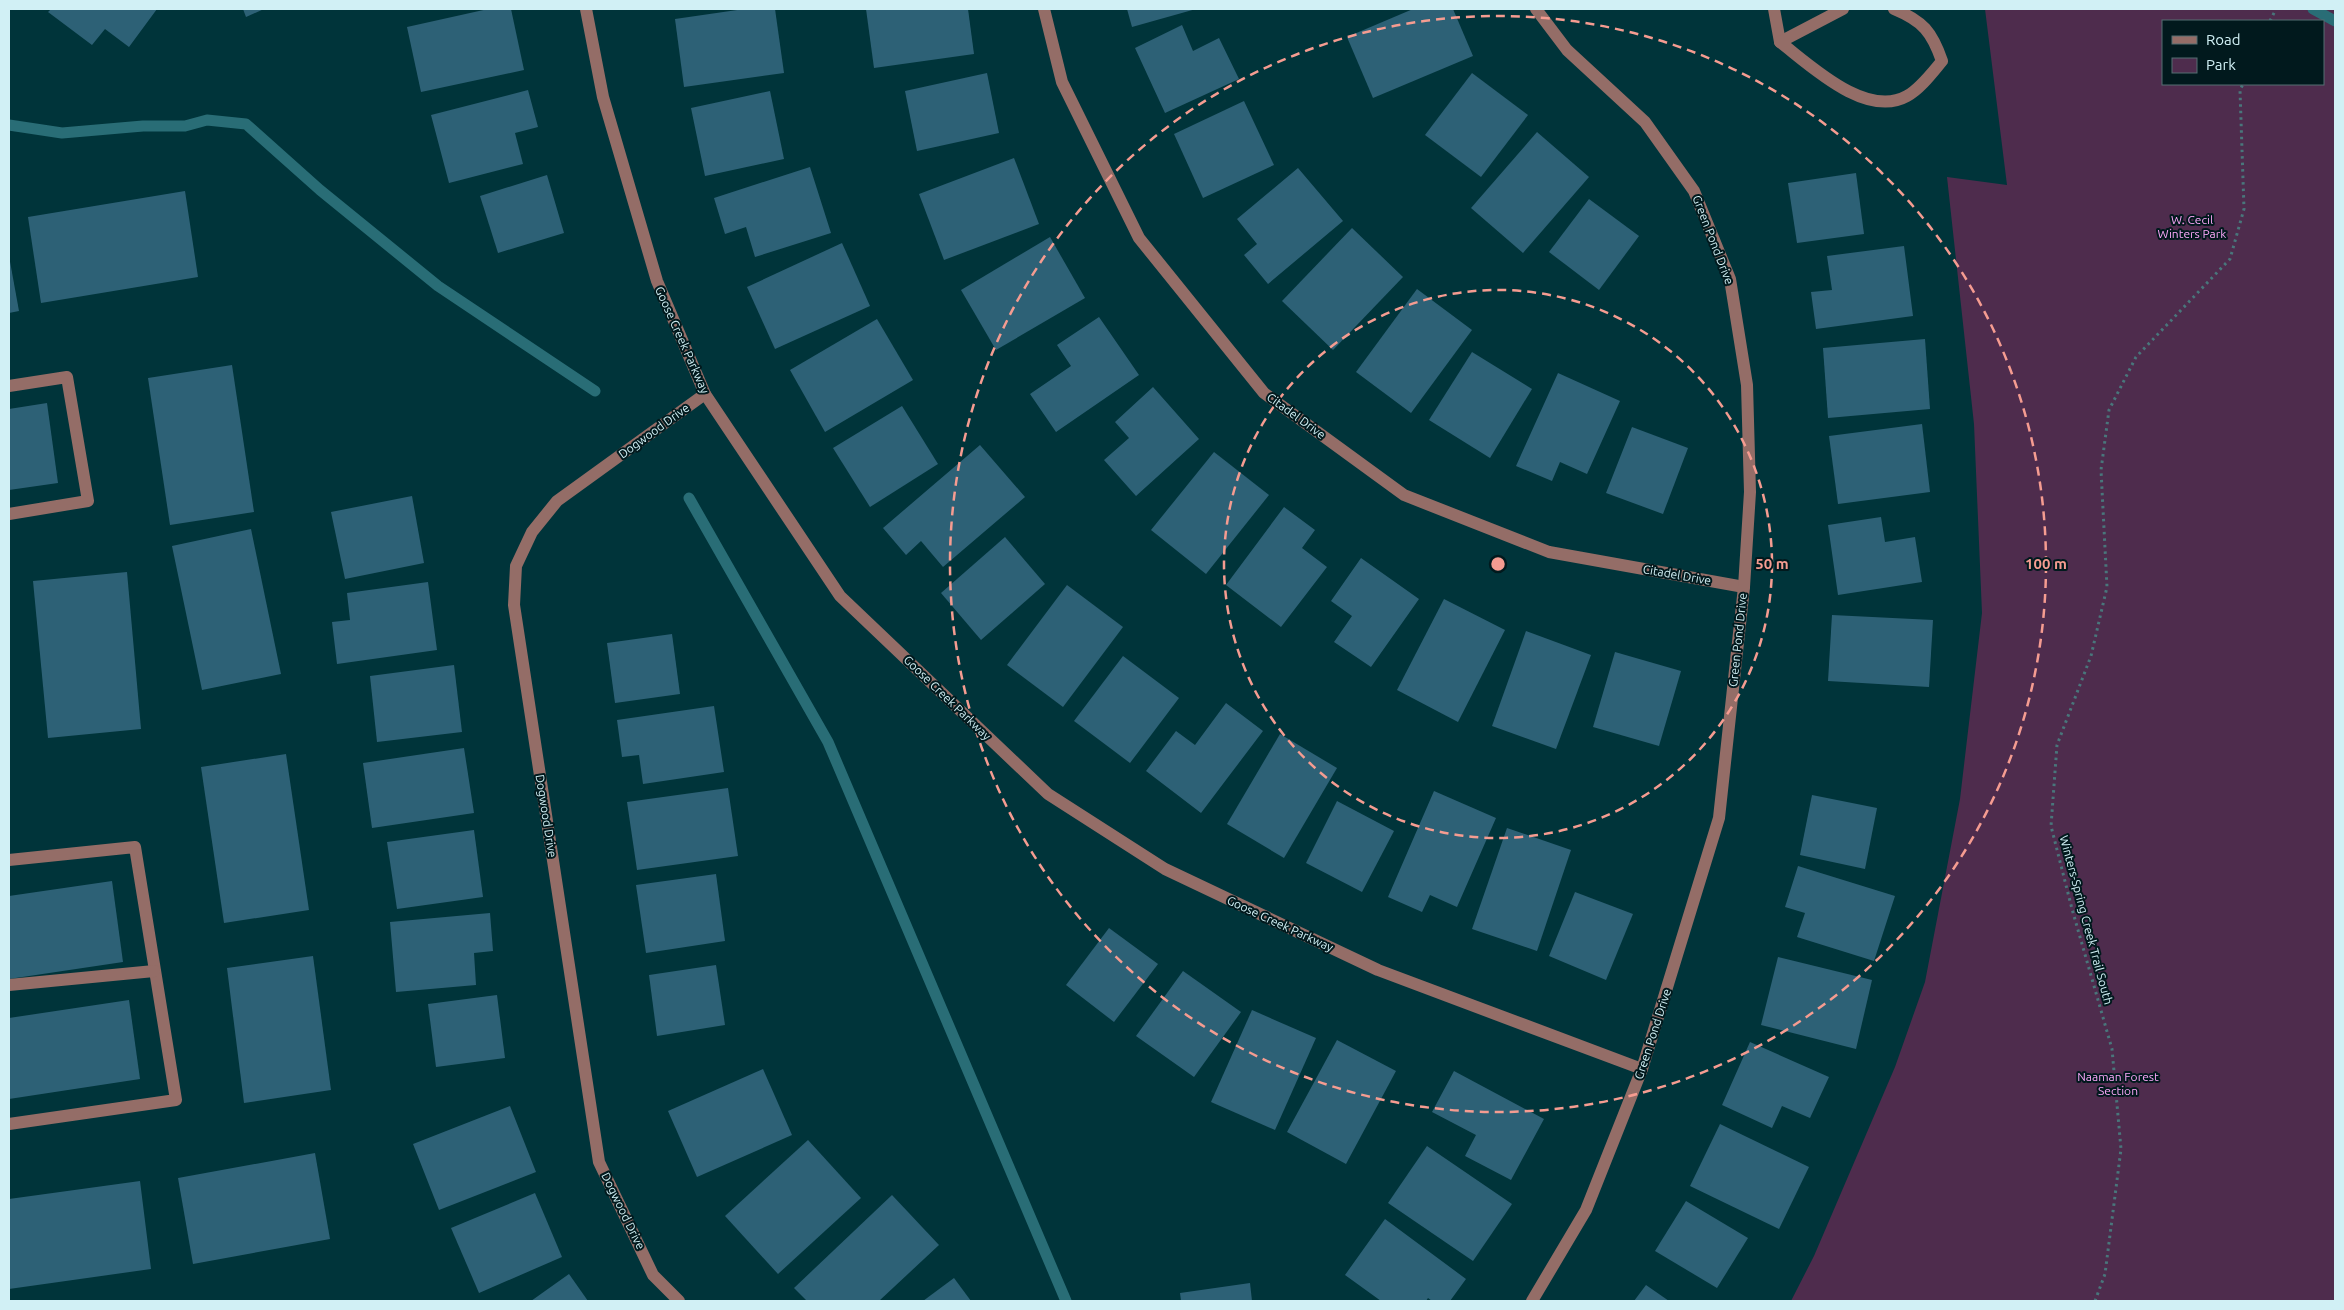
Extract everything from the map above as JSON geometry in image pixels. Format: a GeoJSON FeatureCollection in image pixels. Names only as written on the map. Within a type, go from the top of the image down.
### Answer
{"type":"FeatureCollection","features":[{"type":"Feature","properties":{"kind":"street","name":"Goose Creek Parkway"},"geometry":{"type":"LineString","coordinates":[[586,9],[603,98],[657,281],[705,394],[840,596],[1048,794],[1166,869],[1378,970],[1642,1069]]}},
{"type":"Feature","properties":{"kind":"street","name":"Citadel Drive"},"geometry":{"type":"LineString","coordinates":[[1044,9],[1062,82],[1139,238],[1264,393],[1404,494],[1549,552],[1744,587]]}},
{"type":"Feature","properties":{"kind":"street","name":"Green Pond Drive"},"geometry":{"type":"LineString","coordinates":[[1532,1301],[1586,1210],[1642,1069],[1719,818],[1744,587],[1750,492],[1747,385],[1730,279],[1694,191],[1645,122],[1568,50],[1536,9]]}},
{"type":"Feature","properties":{"kind":"street"},"geometry":{"type":"LineString","coordinates":[[1774,9],[1780,42],[1837,86],[1865,99],[1894,102],[1908,96],[1942,61],[1934,40],[1924,25],[1894,9]]}},
{"type":"Feature","properties":{"kind":"street"},"geometry":{"type":"LineString","coordinates":[[1780,42],[1843,9]]}},
{"type":"Feature","properties":{"kind":"street"},"geometry":{"type":"LineString","coordinates":[[9,386],[67,378],[88,501],[9,514]]}},
{"type":"Feature","properties":{"kind":"street","name":"Dogwood Drive"},"geometry":{"type":"LineString","coordinates":[[679,1301],[653,1275],[599,1162],[514,605],[516,566],[532,532],[556,501],[705,394]]}},
{"type":"Feature","properties":{"kind":"street"},"geometry":{"type":"LineString","coordinates":[[9,860],[136,847],[154,971],[176,1100],[9,1124]]}},
{"type":"Feature","properties":{"kind":"street"},"geometry":{"type":"LineString","coordinates":[[9,985],[154,971]]}},
{"type":"Feature","properties":{"kind":"path","name":"Winters-Spring Creek Trail South"},"geometry":{"type":"LineString","coordinates":[[2095,1301],[2105,1274],[2121,1148],[2112,1049],[2072,909],[2051,826],[2057,745],[2091,656],[2107,588],[2101,470],[2109,410],[2136,357],[2230,259],[2244,209],[2240,90],[2242,85]]}},
{"type":"Feature","properties":{"kind":"green space","name":"Naaman Forest Section"},"geometry":{"type":"Polygon","coordinates":[[[1985,9],[2335,9],[2335,1301],[1791,1301],[1814,1256],[1895,1067],[1925,982],[1960,799],[1982,613],[1974,424],[1947,177],[2007,185],[1985,9]]]}},
{"type":"Feature","properties":{"kind":"building"},"geometry":{"type":"Polygon","coordinates":[[[51,9],[157,9],[129,47],[105,29],[92,45],[48,12],[51,9]]]}},
{"type":"Feature","properties":{"kind":"building"},"geometry":{"type":"Polygon","coordinates":[[[243,9],[264,9],[246,17],[243,9]]]}},
{"type":"Feature","properties":{"kind":"building"},"geometry":{"type":"Polygon","coordinates":[[[488,9],[511,9],[524,70],[421,92],[407,27],[488,9]]]}},
{"type":"Feature","properties":{"kind":"building"},"geometry":{"type":"Polygon","coordinates":[[[744,9],[775,9],[784,73],[684,87],[675,19],[744,9]]]}},
{"type":"Feature","properties":{"kind":"building"},"geometry":{"type":"Polygon","coordinates":[[[866,9],[968,9],[974,54],[874,68],[866,9]]]}},
{"type":"Feature","properties":{"kind":"building"},"geometry":{"type":"Polygon","coordinates":[[[1127,9],[1196,9],[1132,27],[1127,9]]]}},
{"type":"Feature","properties":{"kind":"building"},"geometry":{"type":"Polygon","coordinates":[[[1413,9],[1453,9],[1473,56],[1373,98],[1347,37],[1413,9]]]}},
{"type":"Feature","properties":{"kind":"building"},"geometry":{"type":"Polygon","coordinates":[[[1182,25],[1193,51],[1219,38],[1239,79],[1165,113],[1135,48],[1182,25]]]}},
{"type":"Feature","properties":{"kind":"building"},"geometry":{"type":"Polygon","coordinates":[[[987,73],[999,133],[917,151],[905,91],[987,73]]]}},
{"type":"Feature","properties":{"kind":"building"},"geometry":{"type":"Polygon","coordinates":[[[1472,73],[1528,115],[1481,177],[1425,135],[1472,73]]]}},
{"type":"Feature","properties":{"kind":"building"},"geometry":{"type":"Polygon","coordinates":[[[528,90],[538,127],[515,133],[523,164],[449,183],[431,115],[528,90]]]}},
{"type":"Feature","properties":{"kind":"building"},"geometry":{"type":"Polygon","coordinates":[[[770,91],[784,159],[705,176],[691,108],[770,91]]]}},
{"type":"Feature","properties":{"kind":"building"},"geometry":{"type":"Polygon","coordinates":[[[1244,101],[1274,165],[1203,198],[1174,134],[1244,101]]]}},
{"type":"Feature","properties":{"kind":"building"},"geometry":{"type":"Polygon","coordinates":[[[1537,132],[1589,177],[1523,253],[1471,208],[1537,132]]]}},
{"type":"Feature","properties":{"kind":"building"},"geometry":{"type":"Polygon","coordinates":[[[1014,158],[1039,224],[944,260],[919,194],[1014,158]]]}},
{"type":"Feature","properties":{"kind":"building"},"geometry":{"type":"Polygon","coordinates":[[[810,167],[831,233],[755,257],[746,227],[725,234],[714,198],[810,167]]]}},
{"type":"Feature","properties":{"kind":"building"},"geometry":{"type":"Polygon","coordinates":[[[1298,168],[1343,221],[1268,284],[1244,255],[1257,244],[1237,219],[1298,168]]]}},
{"type":"Feature","properties":{"kind":"building"},"geometry":{"type":"Polygon","coordinates":[[[1856,173],[1864,234],[1797,243],[1788,183],[1856,173]]]}},
{"type":"Feature","properties":{"kind":"building"},"geometry":{"type":"Polygon","coordinates":[[[547,175],[564,233],[498,253],[480,196],[547,175]]]}},
{"type":"Feature","properties":{"kind":"building"},"geometry":{"type":"Polygon","coordinates":[[[185,191],[198,277],[41,303],[28,217],[185,191]]]}},
{"type":"Feature","properties":{"kind":"building"},"geometry":{"type":"Polygon","coordinates":[[[1589,199],[1639,236],[1599,290],[1549,252],[1589,199]]]}},
{"type":"Feature","properties":{"kind":"building"},"geometry":{"type":"Polygon","coordinates":[[[1352,228],[1403,277],[1333,350],[1282,301],[1352,228]]]}},
{"type":"Feature","properties":{"kind":"building"},"geometry":{"type":"Polygon","coordinates":[[[1050,237],[1085,298],[996,350],[961,290],[1050,237]]]}},
{"type":"Feature","properties":{"kind":"building"},"geometry":{"type":"Polygon","coordinates":[[[842,243],[870,306],[775,349],[747,287],[842,243]]]}},
{"type":"Feature","properties":{"kind":"building"},"geometry":{"type":"Polygon","coordinates":[[[1904,246],[1913,316],[1816,329],[1811,292],[1832,290],[1827,256],[1904,246]]]}},
{"type":"Feature","properties":{"kind":"building"},"geometry":{"type":"Polygon","coordinates":[[[9,256],[19,311],[9,313],[9,256]]]}},
{"type":"Feature","properties":{"kind":"building"},"geometry":{"type":"Polygon","coordinates":[[[1417,289],[1472,330],[1411,413],[1356,372],[1417,289]]]}},
{"type":"Feature","properties":{"kind":"building"},"geometry":{"type":"Polygon","coordinates":[[[1099,317],[1139,375],[1056,432],[1030,394],[1071,366],[1057,345],[1099,317]]]}},
{"type":"Feature","properties":{"kind":"building"},"geometry":{"type":"Polygon","coordinates":[[[877,319],[913,380],[825,432],[790,370],[877,319]]]}},
{"type":"Feature","properties":{"kind":"building"},"geometry":{"type":"Polygon","coordinates":[[[1925,339],[1930,409],[1828,418],[1823,348],[1925,339]]]}},
{"type":"Feature","properties":{"kind":"building"},"geometry":{"type":"Polygon","coordinates":[[[1472,352],[1532,389],[1490,458],[1429,420],[1472,352]]]}},
{"type":"Feature","properties":{"kind":"building"},"geometry":{"type":"Polygon","coordinates":[[[232,365],[254,512],[170,525],[148,378],[232,365]]]}},
{"type":"Feature","properties":{"kind":"building"},"geometry":{"type":"Polygon","coordinates":[[[1558,373],[1620,401],[1587,474],[1560,462],[1552,481],[1516,466],[1558,373]]]}},
{"type":"Feature","properties":{"kind":"building"},"geometry":{"type":"Polygon","coordinates":[[[1153,387],[1199,439],[1136,496],[1104,460],[1129,438],[1115,422],[1153,387]]]}},
{"type":"Feature","properties":{"kind":"building"},"geometry":{"type":"Polygon","coordinates":[[[47,403],[58,483],[9,490],[9,409],[47,403]]]}},
{"type":"Feature","properties":{"kind":"building"},"geometry":{"type":"Polygon","coordinates":[[[902,406],[938,464],[870,507],[833,448],[902,406]]]}},
{"type":"Feature","properties":{"kind":"building"},"geometry":{"type":"Polygon","coordinates":[[[1922,424],[1930,492],[1838,504],[1829,436],[1922,424]]]}},
{"type":"Feature","properties":{"kind":"building"},"geometry":{"type":"Polygon","coordinates":[[[1632,427],[1688,448],[1663,514],[1606,493],[1632,427]]]}},
{"type":"Feature","properties":{"kind":"building"},"geometry":{"type":"Polygon","coordinates":[[[980,445],[1025,497],[943,567],[921,541],[906,555],[883,528],[980,445]]]}},
{"type":"Feature","properties":{"kind":"building"},"geometry":{"type":"Polygon","coordinates":[[[1214,452],[1269,495],[1206,574],[1151,530],[1214,452]]]}},
{"type":"Feature","properties":{"kind":"building"},"geometry":{"type":"Polygon","coordinates":[[[412,496],[424,563],[345,579],[331,512],[412,496]]]}},
{"type":"Feature","properties":{"kind":"building"},"geometry":{"type":"Polygon","coordinates":[[[1284,507],[1315,530],[1302,548],[1327,567],[1281,627],[1226,585],[1284,507]]]}},
{"type":"Feature","properties":{"kind":"building"},"geometry":{"type":"Polygon","coordinates":[[[1881,517],[1885,542],[1915,537],[1922,582],[1838,595],[1828,525],[1881,517]]]}},
{"type":"Feature","properties":{"kind":"building"},"geometry":{"type":"Polygon","coordinates":[[[251,529],[281,674],[202,690],[172,546],[251,529]]]}},
{"type":"Feature","properties":{"kind":"building"},"geometry":{"type":"Polygon","coordinates":[[[1005,537],[1045,584],[981,640],[941,593],[1005,537]]]}},
{"type":"Feature","properties":{"kind":"building"},"geometry":{"type":"Polygon","coordinates":[[[1361,558],[1419,599],[1371,667],[1334,642],[1352,616],[1331,601],[1361,558]]]}},
{"type":"Feature","properties":{"kind":"building"},"geometry":{"type":"Polygon","coordinates":[[[127,572],[141,729],[48,738],[33,581],[127,572]]]}},
{"type":"Feature","properties":{"kind":"building"},"geometry":{"type":"Polygon","coordinates":[[[428,582],[437,650],[337,664],[332,622],[350,620],[347,593],[428,582]]]}},
{"type":"Feature","properties":{"kind":"building"},"geometry":{"type":"Polygon","coordinates":[[[1067,585],[1123,627],[1063,707],[1007,665],[1067,585]]]}},
{"type":"Feature","properties":{"kind":"building"},"geometry":{"type":"Polygon","coordinates":[[[1444,599],[1505,630],[1458,722],[1397,690],[1444,599]]]}},
{"type":"Feature","properties":{"kind":"building"},"geometry":{"type":"Polygon","coordinates":[[[1832,615],[1933,620],[1929,687],[1828,681],[1832,615]]]}},
{"type":"Feature","properties":{"kind":"building"},"geometry":{"type":"Polygon","coordinates":[[[1526,631],[1591,655],[1556,749],[1492,726],[1526,631]]]}},
{"type":"Feature","properties":{"kind":"building"},"geometry":{"type":"Polygon","coordinates":[[[672,634],[680,694],[615,703],[607,643],[672,634]]]}},
{"type":"Feature","properties":{"kind":"building"},"geometry":{"type":"Polygon","coordinates":[[[1615,652],[1681,671],[1659,746],[1593,727],[1615,652]]]}},
{"type":"Feature","properties":{"kind":"building"},"geometry":{"type":"Polygon","coordinates":[[[1123,656],[1179,698],[1130,763],[1074,721],[1123,656]]]}},
{"type":"Feature","properties":{"kind":"building"},"geometry":{"type":"Polygon","coordinates":[[[454,665],[462,732],[377,742],[370,676],[454,665]]]}},
{"type":"Feature","properties":{"kind":"building"},"geometry":{"type":"Polygon","coordinates":[[[1226,703],[1263,731],[1201,813],[1146,771],[1176,731],[1195,745],[1226,703]]]}},
{"type":"Feature","properties":{"kind":"building"},"geometry":{"type":"Polygon","coordinates":[[[714,706],[724,772],[643,784],[639,755],[622,757],[617,720],[714,706]]]}},
{"type":"Feature","properties":{"kind":"building"},"geometry":{"type":"Polygon","coordinates":[[[1280,734],[1337,768],[1284,858],[1227,824],[1280,734]]]}},
{"type":"Feature","properties":{"kind":"building"},"geometry":{"type":"Polygon","coordinates":[[[464,748],[474,813],[372,828],[363,763],[464,748]]]}},
{"type":"Feature","properties":{"kind":"building"},"geometry":{"type":"Polygon","coordinates":[[[286,754],[309,910],[224,923],[201,767],[286,754]]]}},
{"type":"Feature","properties":{"kind":"building"},"geometry":{"type":"Polygon","coordinates":[[[728,788],[738,856],[637,870],[627,802],[728,788]]]}},
{"type":"Feature","properties":{"kind":"building"},"geometry":{"type":"Polygon","coordinates":[[[1434,791],[1496,818],[1457,907],[1430,895],[1422,912],[1388,897],[1434,791]]]}},
{"type":"Feature","properties":{"kind":"building"},"geometry":{"type":"Polygon","coordinates":[[[1812,795],[1877,808],[1865,869],[1800,855],[1812,795]]]}},
{"type":"Feature","properties":{"kind":"building"},"geometry":{"type":"Polygon","coordinates":[[[1337,801],[1394,831],[1362,892],[1306,863],[1337,801]]]}},
{"type":"Feature","properties":{"kind":"building"},"geometry":{"type":"Polygon","coordinates":[[[1507,828],[1571,850],[1537,951],[1472,929],[1507,828]]]}},
{"type":"Feature","properties":{"kind":"building"},"geometry":{"type":"Polygon","coordinates":[[[474,830],[483,897],[397,909],[387,842],[474,830]]]}},
{"type":"Feature","properties":{"kind":"building"},"geometry":{"type":"Polygon","coordinates":[[[1798,866],[1895,896],[1874,961],[1797,937],[1805,913],[1785,907],[1798,866]]]}},
{"type":"Feature","properties":{"kind":"building"},"geometry":{"type":"Polygon","coordinates":[[[716,874],[725,941],[646,953],[636,885],[716,874]]]}},
{"type":"Feature","properties":{"kind":"building"},"geometry":{"type":"Polygon","coordinates":[[[112,881],[123,962],[9,979],[9,896],[112,881]]]}},
{"type":"Feature","properties":{"kind":"building"},"geometry":{"type":"Polygon","coordinates":[[[1575,892],[1633,914],[1606,980],[1549,956],[1575,892]]]}},
{"type":"Feature","properties":{"kind":"building"},"geometry":{"type":"Polygon","coordinates":[[[490,913],[493,951],[474,953],[476,985],[396,992],[390,922],[490,913]]]}},
{"type":"Feature","properties":{"kind":"building"},"geometry":{"type":"Polygon","coordinates":[[[1109,928],[1158,964],[1114,1022],[1066,985],[1109,928]]]}},
{"type":"Feature","properties":{"kind":"building"},"geometry":{"type":"Polygon","coordinates":[[[313,956],[331,1090],[244,1103],[227,968],[313,956]]]}},
{"type":"Feature","properties":{"kind":"building"},"geometry":{"type":"Polygon","coordinates":[[[1778,957],[1872,980],[1856,1049],[1761,1025],[1778,957]]]}},
{"type":"Feature","properties":{"kind":"building"},"geometry":{"type":"Polygon","coordinates":[[[716,965],[725,1025],[657,1036],[649,975],[716,965]]]}},
{"type":"Feature","properties":{"kind":"building"},"geometry":{"type":"Polygon","coordinates":[[[1183,971],[1241,1012],[1194,1077],[1136,1036],[1183,971]]]}},
{"type":"Feature","properties":{"kind":"building"},"geometry":{"type":"Polygon","coordinates":[[[497,995],[505,1058],[436,1067],[428,1004],[497,995]]]}},
{"type":"Feature","properties":{"kind":"building"},"geometry":{"type":"Polygon","coordinates":[[[129,1000],[140,1079],[9,1099],[9,1018],[129,1000]]]}},
{"type":"Feature","properties":{"kind":"building"},"geometry":{"type":"Polygon","coordinates":[[[1252,1010],[1316,1038],[1275,1130],[1211,1102],[1252,1010]]]}},
{"type":"Feature","properties":{"kind":"building"},"geometry":{"type":"Polygon","coordinates":[[[1337,1040],[1396,1071],[1346,1164],[1287,1132],[1337,1040]]]}},
{"type":"Feature","properties":{"kind":"building"},"geometry":{"type":"Polygon","coordinates":[[[1750,1042],[1829,1077],[1810,1118],[1782,1106],[1772,1128],[1722,1105],[1750,1042]]]}},
{"type":"Feature","properties":{"kind":"building"},"geometry":{"type":"Polygon","coordinates":[[[763,1069],[792,1135],[697,1177],[668,1111],[763,1069]]]}},
{"type":"Feature","properties":{"kind":"building"},"geometry":{"type":"Polygon","coordinates":[[[1454,1071],[1544,1119],[1511,1180],[1465,1156],[1476,1135],[1432,1112],[1454,1071]]]}},
{"type":"Feature","properties":{"kind":"building"},"geometry":{"type":"Polygon","coordinates":[[[510,1106],[536,1172],[439,1210],[413,1144],[510,1106]]]}},
{"type":"Feature","properties":{"kind":"building"},"geometry":{"type":"Polygon","coordinates":[[[1720,1124],[1809,1167],[1779,1229],[1690,1186],[1720,1124]]]}},
{"type":"Feature","properties":{"kind":"building"},"geometry":{"type":"Polygon","coordinates":[[[808,1140],[861,1198],[778,1274],[725,1216],[808,1140]]]}},
{"type":"Feature","properties":{"kind":"building"},"geometry":{"type":"Polygon","coordinates":[[[1427,1146],[1512,1204],[1473,1261],[1388,1203],[1427,1146]]]}},
{"type":"Feature","properties":{"kind":"building"},"geometry":{"type":"Polygon","coordinates":[[[315,1153],[330,1239],[193,1264],[178,1178],[315,1153]]]}},
{"type":"Feature","properties":{"kind":"building"},"geometry":{"type":"Polygon","coordinates":[[[140,1181],[151,1269],[9,1289],[9,1199],[140,1181]]]}},
{"type":"Feature","properties":{"kind":"building"},"geometry":{"type":"Polygon","coordinates":[[[535,1193],[562,1257],[479,1293],[451,1228],[535,1193]]]}},
{"type":"Feature","properties":{"kind":"building"},"geometry":{"type":"Polygon","coordinates":[[[892,1195],[939,1245],[879,1301],[807,1301],[794,1288],[892,1195]]]}},
{"type":"Feature","properties":{"kind":"building"},"geometry":{"type":"Polygon","coordinates":[[[1686,1201],[1748,1238],[1717,1288],[1655,1251],[1686,1201]]]}},
{"type":"Feature","properties":{"kind":"building"},"geometry":{"type":"Polygon","coordinates":[[[1385,1219],[1466,1279],[1450,1301],[1432,1301],[1428,1298],[1426,1301],[1381,1301],[1345,1275],[1385,1219]]]}},
{"type":"Feature","properties":{"kind":"building"},"geometry":{"type":"Polygon","coordinates":[[[569,1274],[588,1301],[531,1301],[569,1274]]]}},
{"type":"Feature","properties":{"kind":"building"},"geometry":{"type":"Polygon","coordinates":[[[954,1278],[971,1301],[923,1301],[954,1278]]]}},
{"type":"Feature","properties":{"kind":"building"},"geometry":{"type":"Polygon","coordinates":[[[1250,1283],[1252,1301],[1181,1301],[1180,1293],[1250,1283]]]}},
{"type":"Feature","properties":{"kind":"building"},"geometry":{"type":"Polygon","coordinates":[[[1646,1285],[1669,1301],[1634,1301],[1646,1285]]]}},
{"type":"Feature","properties":{"kind":"waterway"},"geometry":{"type":"LineString","coordinates":[[2313,9],[2335,21]]}},
{"type":"Feature","properties":{"kind":"waterway"},"geometry":{"type":"LineString","coordinates":[[9,125],[62,133],[143,126],[185,126],[207,120],[246,124],[320,190],[438,286],[595,391]]}},
{"type":"Feature","properties":{"kind":"waterway"},"geometry":{"type":"LineString","coordinates":[[689,498],[828,742],[1066,1301]]}},
{"type":"Feature","properties":{"kind":"park label","name":"W. Cecil Winters Park"},"geometry":{"type":"Point","coordinates":[2192,227]}}]}
